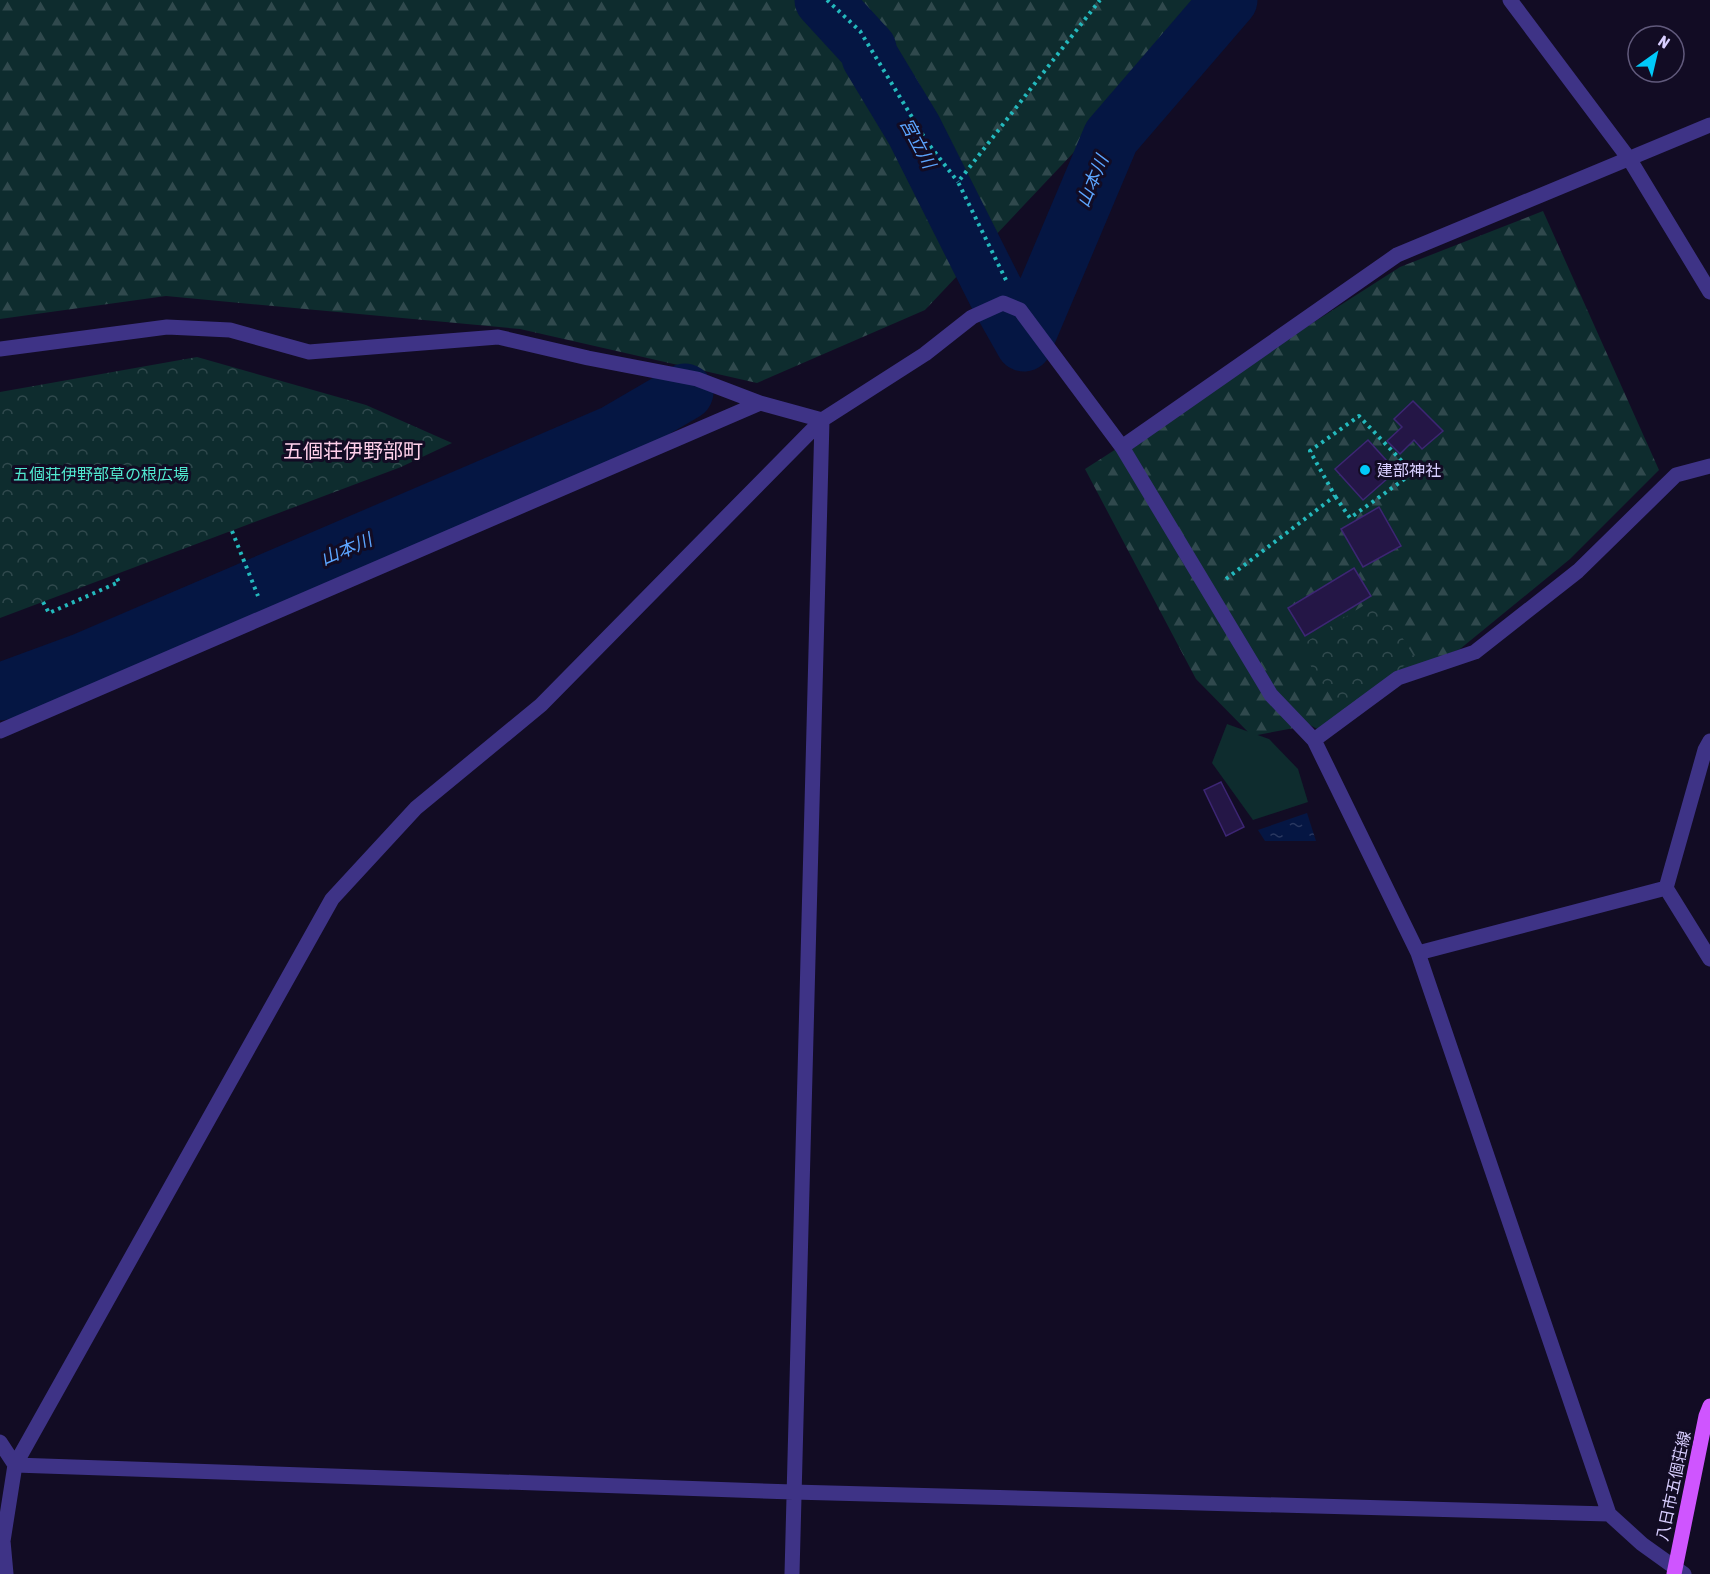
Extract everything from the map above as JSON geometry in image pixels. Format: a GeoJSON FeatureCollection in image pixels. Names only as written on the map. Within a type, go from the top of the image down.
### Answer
{"type":"FeatureCollection","features":[{"type":"Feature","properties":{"kind":"main road","name":"八日市五個荘線"},"geometry":{"type":"LineString","coordinates":[[1678,1572],[1706,1416],[1710,1406]]}},
{"type":"Feature","properties":{"kind":"street"},"geometry":{"type":"LineString","coordinates":[[1510,0],[1630,160],[1710,292]]}},
{"type":"Feature","properties":{"kind":"street"},"geometry":{"type":"LineString","coordinates":[[1122,447],[1397,255],[1710,125]]}},
{"type":"Feature","properties":{"kind":"street"},"geometry":{"type":"LineString","coordinates":[[6,1574],[3,1541],[15,1465],[332,899],[416,808],[541,705],[822,420],[925,354],[972,317],[1003,303],[1020,310],[1122,447],[1271,695],[1314,740],[1418,953],[1609,1514],[1678,1572]]}},
{"type":"Feature","properties":{"kind":"street"},"geometry":{"type":"LineString","coordinates":[[0,349],[167,327],[230,330],[309,352],[498,337],[588,358],[697,379],[760,403],[822,420]]}},
{"type":"Feature","properties":{"kind":"street"},"geometry":{"type":"LineString","coordinates":[[0,731],[760,403]]}},
{"type":"Feature","properties":{"kind":"street"},"geometry":{"type":"LineString","coordinates":[[792,1574],[822,420]]}},
{"type":"Feature","properties":{"kind":"street"},"geometry":{"type":"LineString","coordinates":[[1314,740],[1398,678],[1475,652],[1578,571],[1676,475],[1710,466]]}},
{"type":"Feature","properties":{"kind":"street"},"geometry":{"type":"LineString","coordinates":[[1710,741],[1705,750],[1666,888],[1710,959]]}},
{"type":"Feature","properties":{"kind":"street"},"geometry":{"type":"LineString","coordinates":[[1418,953],[1666,888]]}},
{"type":"Feature","properties":{"kind":"street"},"geometry":{"type":"LineString","coordinates":[[0,1442],[15,1465]]}},
{"type":"Feature","properties":{"kind":"street"},"geometry":{"type":"LineString","coordinates":[[15,1465],[793,1492],[1609,1514]]}},
{"type":"Feature","properties":{"kind":"path"},"geometry":{"type":"LineString","coordinates":[[826,0],[860,31],[927,142],[958,183],[1020,310]]}},
{"type":"Feature","properties":{"kind":"path"},"geometry":{"type":"LineString","coordinates":[[958,183],[1100,0]]}},
{"type":"Feature","properties":{"kind":"path"},"geometry":{"type":"LineString","coordinates":[[1359,416],[1413,473],[1350,518],[1335,496],[1310,451],[1359,416]]}},
{"type":"Feature","properties":{"kind":"path"},"geometry":{"type":"LineString","coordinates":[[1209,592],[1335,496]]}},
{"type":"Feature","properties":{"kind":"path"},"geometry":{"type":"LineString","coordinates":[[232,531],[266,616]]}},
{"type":"Feature","properties":{"kind":"path"},"geometry":{"type":"LineString","coordinates":[[43,602],[49,613],[119,582],[115,575]]}},
{"type":"Feature","properties":{"kind":"green space"},"geometry":{"type":"Polygon","coordinates":[[[0,0],[1200,0],[1076,150],[925,310],[757,383],[520,329],[166,296],[0,319],[0,0]]]}},
{"type":"Feature","properties":{"kind":"green space"},"geometry":{"type":"Polygon","coordinates":[[[1543,211],[1659,470],[1570,559],[1460,649],[1398,675],[1319,730],[1310,725],[1252,736],[1196,679],[1085,469],[1400,267],[1543,211]]]}},
{"type":"Feature","properties":{"kind":"green space","name":"五個荘伊野部草の根広場"},"geometry":{"type":"Polygon","coordinates":[[[197,357],[366,405],[452,443],[401,467],[0,618],[0,392],[197,357]]]}},
{"type":"Feature","properties":{"kind":"green space"},"geometry":{"type":"Polygon","coordinates":[[[1377,597],[1415,658],[1341,711],[1298,647],[1377,597]]]}},
{"type":"Feature","properties":{"kind":"green space"},"geometry":{"type":"Polygon","coordinates":[[[1227,724],[1269,739],[1298,769],[1308,802],[1253,820],[1212,763],[1227,724]]]}},
{"type":"Feature","properties":{"kind":"water"},"geometry":{"type":"Polygon","coordinates":[[[1307,813],[1316,841],[1265,841],[1258,830],[1307,813]]]}},
{"type":"Feature","properties":{"kind":"building"},"geometry":{"type":"Polygon","coordinates":[[[1413,401],[1443,431],[1422,449],[1414,440],[1400,454],[1387,441],[1402,427],[1394,419],[1413,401]]]}},
{"type":"Feature","properties":{"kind":"building","name":"建部神社"},"geometry":{"type":"Polygon","coordinates":[[[1368,440],[1396,471],[1363,500],[1335,469],[1368,440]]]}},
{"type":"Feature","properties":{"kind":"building"},"geometry":{"type":"Polygon","coordinates":[[[1379,507],[1401,546],[1363,567],[1341,529],[1379,507]]]}},
{"type":"Feature","properties":{"kind":"building"},"geometry":{"type":"Polygon","coordinates":[[[1354,568],[1371,596],[1305,636],[1288,608],[1354,568]]]}},
{"type":"Feature","properties":{"kind":"building"},"geometry":{"type":"Polygon","coordinates":[[[1221,782],[1244,827],[1226,836],[1204,790],[1221,782]]]}},
{"type":"Feature","properties":{"kind":"waterway","name":"宮立川"},"geometry":{"type":"LineString","coordinates":[[823,0],[868,49],[870,57],[914,130],[998,297],[1024,343]]}},
{"type":"Feature","properties":{"kind":"waterway","name":"山本川"},"geometry":{"type":"LineString","coordinates":[[1024,343],[1111,137],[1229,0]]}},
{"type":"Feature","properties":{"kind":"waterway","name":"山本川"},"geometry":{"type":"LineString","coordinates":[[0,692],[84,661],[613,434],[685,392]]}},
{"type":"Feature","properties":{"kind":"place","name":"建部神社"},"geometry":{"type":"Point","coordinates":[1365,470]}},
{"type":"Feature","properties":{"kind":"district","name":"五個荘伊野部町"},"geometry":{"type":"Point","coordinates":[353,450]}}]}
